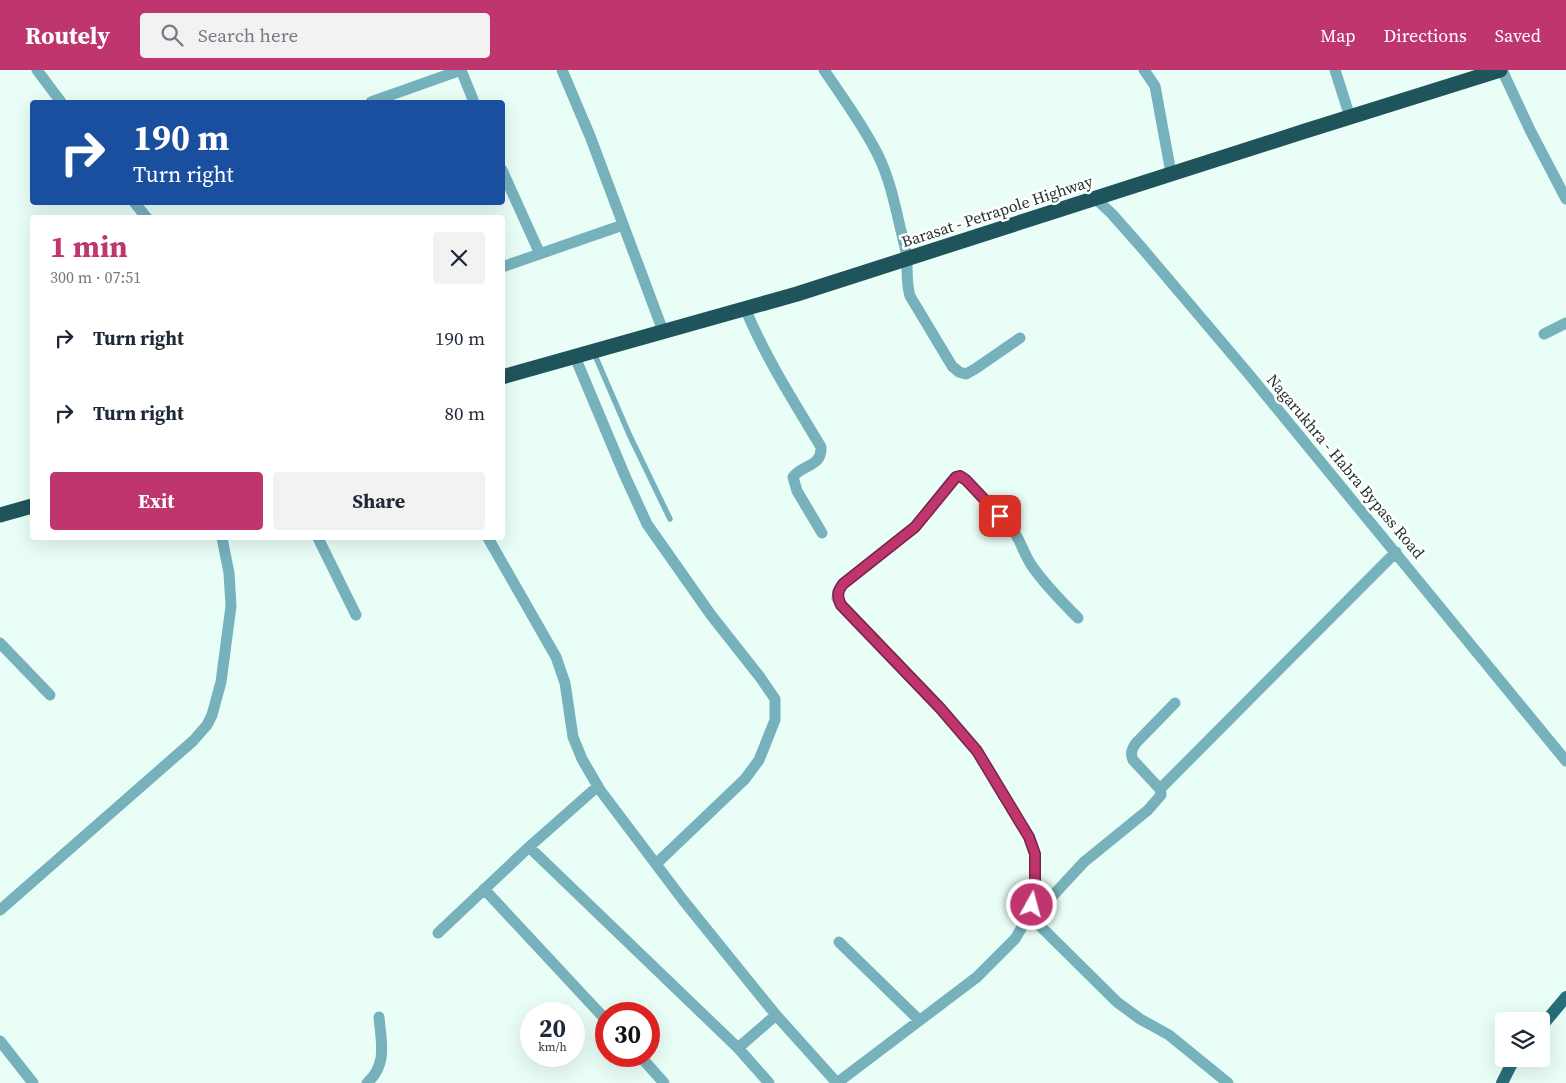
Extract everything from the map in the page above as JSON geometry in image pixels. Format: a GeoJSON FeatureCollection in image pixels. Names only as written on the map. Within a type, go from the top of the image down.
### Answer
{"type":"FeatureCollection","features":[{"type":"Feature","properties":{"kind":"highway","name":"Barasat - Petrapole Highway"},"geometry":{"type":"LineString","coordinates":[[505,377],[797,294],[1350,116],[1501,70]]}},
{"type":"Feature","properties":{"kind":"highway"},"geometry":{"type":"LineString","coordinates":[[0,515],[30,507]]}},
{"type":"Feature","properties":{"kind":"main road"},"geometry":{"type":"LineString","coordinates":[[1550,1017],[1566,997]]}},
{"type":"Feature","properties":{"kind":"main road"},"geometry":{"type":"LineString","coordinates":[[1502,1083],[1510,1067]]}},
{"type":"Feature","properties":{"kind":"street"},"geometry":{"type":"LineString","coordinates":[[37,70],[60,100]]}},
{"type":"Feature","properties":{"kind":"street"},"geometry":{"type":"LineString","coordinates":[[377,100],[461,70],[473,100]]}},
{"type":"Feature","properties":{"kind":"street"},"geometry":{"type":"LineString","coordinates":[[562,70],[590,136],[663,331]]}},
{"type":"Feature","properties":{"kind":"street"},"geometry":{"type":"LineString","coordinates":[[824,70],[865,131],[879,156],[887,178],[908,259],[907,288],[949,362],[958,372],[966,374],[1020,338]]}},
{"type":"Feature","properties":{"kind":"street"},"geometry":{"type":"LineString","coordinates":[[1144,70],[1155,86],[1171,174]]}},
{"type":"Feature","properties":{"kind":"street"},"geometry":{"type":"LineString","coordinates":[[1335,70],[1350,116]]}},
{"type":"Feature","properties":{"kind":"street"},"geometry":{"type":"LineString","coordinates":[[1501,70],[1566,199]]}},
{"type":"Feature","properties":{"kind":"street"},"geometry":{"type":"LineString","coordinates":[[505,177],[540,254]]}},
{"type":"Feature","properties":{"kind":"street","name":"Nagarukhra - Habra Bypass Road"},"geometry":{"type":"LineString","coordinates":[[1095,198],[1112,214],[1155,263],[1396,552],[1566,761]]}},
{"type":"Feature","properties":{"kind":"street"},"geometry":{"type":"LineString","coordinates":[[136,205],[145,215]]}},
{"type":"Feature","properties":{"kind":"street"},"geometry":{"type":"LineString","coordinates":[[505,266],[623,225]]}},
{"type":"Feature","properties":{"kind":"street"},"geometry":{"type":"LineString","coordinates":[[745,308],[769,360],[821,447],[822,455],[818,461],[796,473],[793,477],[797,491],[822,533]]}},
{"type":"Feature","properties":{"kind":"street"},"geometry":{"type":"LineString","coordinates":[[1544,334],[1566,323]]}},
{"type":"Feature","properties":{"kind":"street"},"geometry":{"type":"LineString","coordinates":[[574,357],[647,524],[711,615],[760,677],[774,700],[775,720],[759,760],[745,779],[656,864]]}},
{"type":"Feature","properties":{"kind":"street"},"geometry":{"type":"LineString","coordinates":[[1030,916],[1035,894],[1035,854],[1029,837],[977,751],[940,708],[841,605],[838,591],[852,576],[915,527],[950,483],[960,476],[1000,516],[1016,536],[1036,573],[1078,618]]}},
{"type":"Feature","properties":{"kind":"street"},"geometry":{"type":"LineString","coordinates":[[0,910],[185,747],[207,725],[214,710],[221,682],[230,606],[229,573],[222,540]]}},
{"type":"Feature","properties":{"kind":"street"},"geometry":{"type":"LineString","coordinates":[[319,540],[356,615]]}},
{"type":"Feature","properties":{"kind":"street"},"geometry":{"type":"LineString","coordinates":[[489,540],[556,657],[565,683],[572,737],[598,786],[656,864],[776,1015],[837,1083],[976,976],[1015,939],[1030,916],[1084,862],[1148,810],[1161,795],[1160,789],[1133,760],[1131,756],[1132,750],[1175,703]]}},
{"type":"Feature","properties":{"kind":"street"},"geometry":{"type":"LineString","coordinates":[[1160,789],[1396,552]]}},
{"type":"Feature","properties":{"kind":"street"},"geometry":{"type":"LineString","coordinates":[[0,642],[50,694]]}},
{"type":"Feature","properties":{"kind":"street"},"geometry":{"type":"LineString","coordinates":[[438,933],[529,847],[598,786]]}},
{"type":"Feature","properties":{"kind":"street"},"geometry":{"type":"LineString","coordinates":[[529,847],[738,1048],[769,1083]]}},
{"type":"Feature","properties":{"kind":"street"},"geometry":{"type":"LineString","coordinates":[[484,889],[595,1008]]}},
{"type":"Feature","properties":{"kind":"street"},"geometry":{"type":"LineString","coordinates":[[1030,916],[1117,1002],[1140,1019],[1169,1035],[1228,1083]]}},
{"type":"Feature","properties":{"kind":"street"},"geometry":{"type":"LineString","coordinates":[[839,942],[919,1020]]}},
{"type":"Feature","properties":{"kind":"street"},"geometry":{"type":"LineString","coordinates":[[738,1048],[776,1015]]}},
{"type":"Feature","properties":{"kind":"street"},"geometry":{"type":"LineString","coordinates":[[368,1083],[380,1068],[382,1053],[379,1017]]}},
{"type":"Feature","properties":{"kind":"street"},"geometry":{"type":"LineString","coordinates":[[0,1041],[33,1083]]}},
{"type":"Feature","properties":{"kind":"street"},"geometry":{"type":"LineString","coordinates":[[650,1067],[664,1083]]}},
{"type":"Feature","properties":{"kind":"lane"},"geometry":{"type":"LineString","coordinates":[[594,352],[629,434],[670,519]]}},
{"type":"Feature","properties":{"kind":"route"},"geometry":{"type":"LineString","coordinates":[[1000,516],[966,480],[960,476],[956,477],[915,527],[843,584],[838,591],[838,598],[841,605],[940,708],[977,751],[1029,837],[1035,854],[1035,894],[1032,905]]}}]}
